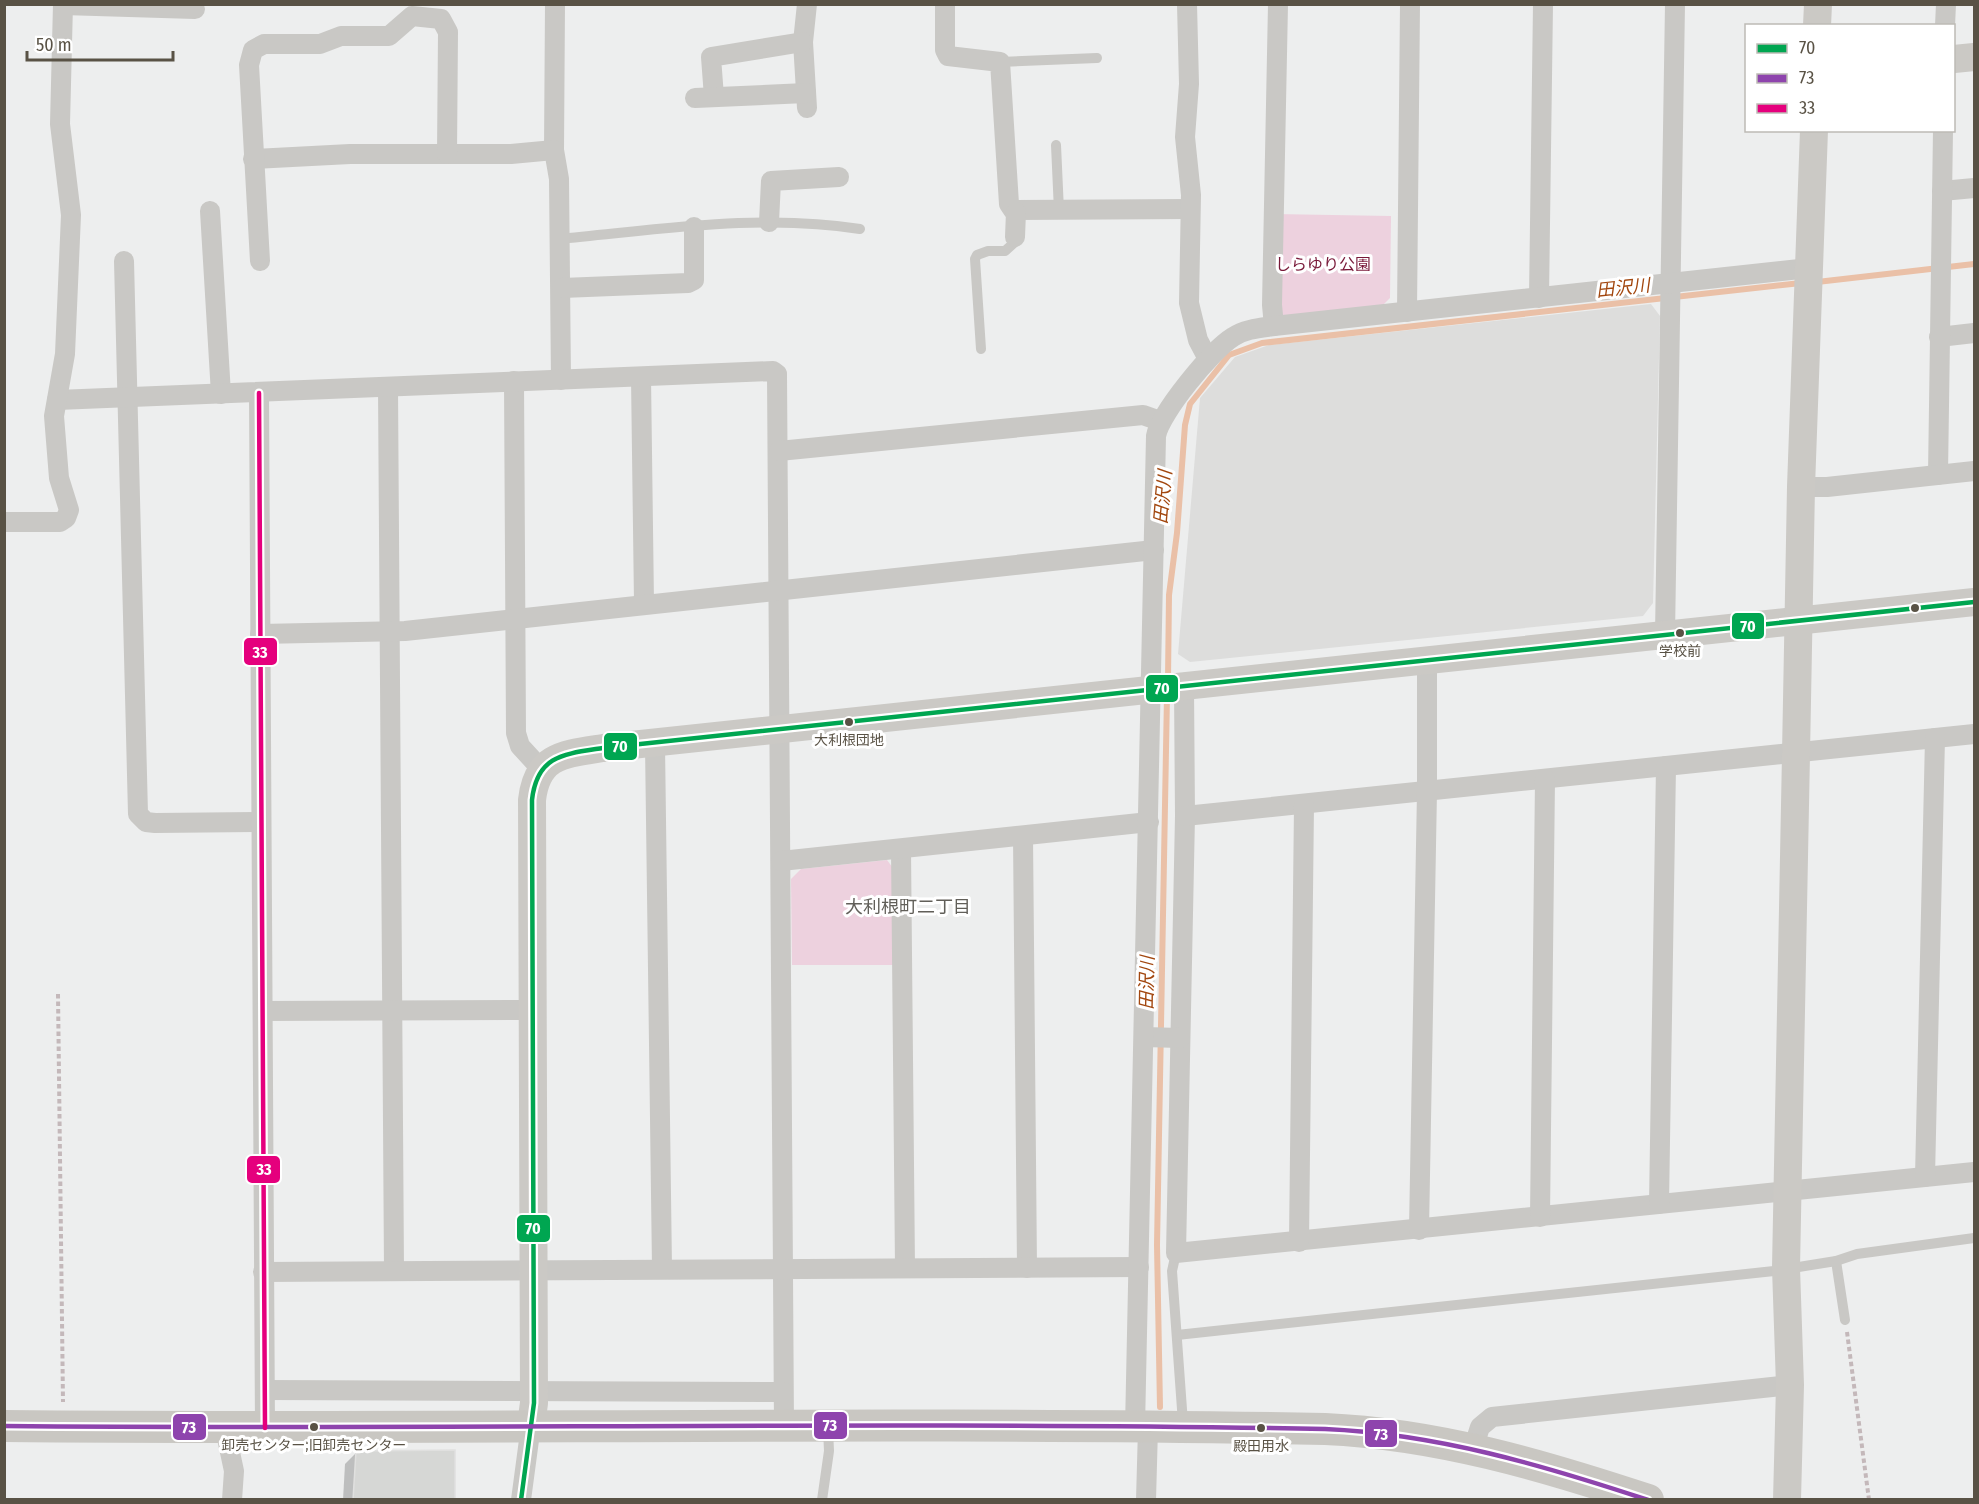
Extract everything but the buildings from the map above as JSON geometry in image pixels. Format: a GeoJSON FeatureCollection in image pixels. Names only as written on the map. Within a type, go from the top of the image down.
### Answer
{"type":"FeatureCollection","features":[{"type":"Feature","properties":{"kind":"main road"},"geometry":{"type":"LineString","coordinates":[[4,1426],[222,1428],[531,1425],[828,1426],[1360,1431],[1473,1449],[1551,1468],[1648,1500]]}},
{"type":"Feature","properties":{"kind":"street"},"geometry":{"type":"LineString","coordinates":[[555,4],[554,150],[559,178],[558,239],[562,288],[561,380]]}},
{"type":"Feature","properties":{"kind":"street"},"geometry":{"type":"LineString","coordinates":[[804,42],[711,57],[704,97],[807,101],[804,42],[807,4]]}},
{"type":"Feature","properties":{"kind":"street"},"geometry":{"type":"LineString","coordinates":[[945,4],[945,50],[948,56],[1000,62],[1009,204],[1016,212],[1015,237]]}},
{"type":"Feature","properties":{"kind":"street"},"geometry":{"type":"LineString","coordinates":[[1187,4],[1189,84],[1185,137],[1191,184],[1189,303],[1198,340],[1208,358]]}},
{"type":"Feature","properties":{"kind":"street"},"geometry":{"type":"LineString","coordinates":[[1274,326],[1272,305],[1278,4]]}},
{"type":"Feature","properties":{"kind":"street"},"geometry":{"type":"LineString","coordinates":[[1407,312],[1410,4]]}},
{"type":"Feature","properties":{"kind":"street"},"geometry":{"type":"LineString","coordinates":[[1539,298],[1542,4]]}},
{"type":"Feature","properties":{"kind":"street"},"geometry":{"type":"LineString","coordinates":[[1665,635],[1675,4]]}},
{"type":"Feature","properties":{"kind":"street"},"geometry":{"type":"LineString","coordinates":[[1817,24],[1818,4]]}},
{"type":"Feature","properties":{"kind":"street"},"geometry":{"type":"LineString","coordinates":[[1945,24],[1946,4]]}},
{"type":"Feature","properties":{"kind":"street"},"geometry":{"type":"LineString","coordinates":[[4,522],[60,522],[68,515],[54,441],[57,400],[65,354],[71,215],[60,124],[63,5],[195,9]]}},
{"type":"Feature","properties":{"kind":"street"},"geometry":{"type":"LineString","coordinates":[[260,261],[249,65],[253,50],[264,44],[320,44],[341,36],[389,36],[403,13],[436,18],[447,27],[447,154]]}},
{"type":"Feature","properties":{"kind":"street"},"geometry":{"type":"LineString","coordinates":[[1955,59],[1974,57]]}},
{"type":"Feature","properties":{"kind":"street"},"geometry":{"type":"LineString","coordinates":[[1787,1500],[1790,1385],[1786,1268],[1801,487],[1814,132]]}},
{"type":"Feature","properties":{"kind":"street"},"geometry":{"type":"LineString","coordinates":[[1938,475],[1943,132]]}},
{"type":"Feature","properties":{"kind":"street"},"geometry":{"type":"LineString","coordinates":[[253,159],[511,154],[554,150]]}},
{"type":"Feature","properties":{"kind":"street"},"geometry":{"type":"LineString","coordinates":[[769,222],[771,181],[838,177]]}},
{"type":"Feature","properties":{"kind":"street"},"geometry":{"type":"LineString","coordinates":[[1942,191],[1974,188]]}},
{"type":"Feature","properties":{"kind":"street"},"geometry":{"type":"LineString","coordinates":[[1016,212],[1190,209]]}},
{"type":"Feature","properties":{"kind":"street"},"geometry":{"type":"LineString","coordinates":[[210,211],[221,394]]}},
{"type":"Feature","properties":{"kind":"street"},"geometry":{"type":"LineString","coordinates":[[562,288],[688,283],[694,280],[694,226]]}},
{"type":"Feature","properties":{"kind":"street"},"geometry":{"type":"LineString","coordinates":[[124,261],[138,814],[146,822],[155,823],[261,822]]}},
{"type":"Feature","properties":{"kind":"street"},"geometry":{"type":"LineString","coordinates":[[1146,1500],[1142,1428],[1139,1267],[1156,436],[1160,421],[1208,358],[1234,336],[1274,326],[1809,268]]}},
{"type":"Feature","properties":{"kind":"street"},"geometry":{"type":"LineString","coordinates":[[1939,337],[1974,333]]}},
{"type":"Feature","properties":{"kind":"street"},"geometry":{"type":"LineString","coordinates":[[57,400],[773,371],[779,379],[784,1426]]}},
{"type":"Feature","properties":{"kind":"street"},"geometry":{"type":"LineString","coordinates":[[641,377],[644,603]]}},
{"type":"Feature","properties":{"kind":"street"},"geometry":{"type":"LineString","coordinates":[[514,381],[516,733],[520,746],[542,770]]}},
{"type":"Feature","properties":{"kind":"street"},"geometry":{"type":"LineString","coordinates":[[388,387],[394,1270]]}},
{"type":"Feature","properties":{"kind":"street"},"geometry":{"type":"LineString","coordinates":[[259,393],[265,1428]]}},
{"type":"Feature","properties":{"kind":"street"},"geometry":{"type":"LineString","coordinates":[[779,451],[1143,414],[1160,421]]}},
{"type":"Feature","properties":{"kind":"street"},"geometry":{"type":"LineString","coordinates":[[1801,487],[1827,488],[1974,471]]}},
{"type":"Feature","properties":{"kind":"street"},"geometry":{"type":"LineString","coordinates":[[260,634],[390,632],[1154,550]]}},
{"type":"Feature","properties":{"kind":"street"},"geometry":{"type":"LineString","coordinates":[[521,1500],[534,1391],[532,800],[534,785],[542,770],[553,760],[573,752],[1974,602]]}},
{"type":"Feature","properties":{"kind":"street"},"geometry":{"type":"LineString","coordinates":[[1419,1230],[1427,791],[1427,661]]}},
{"type":"Feature","properties":{"kind":"street"},"geometry":{"type":"LineString","coordinates":[[1184,687],[1185,816],[1176,1253],[1974,1172]]}},
{"type":"Feature","properties":{"kind":"street"},"geometry":{"type":"LineString","coordinates":[[1185,816],[1974,734]]}},
{"type":"Feature","properties":{"kind":"street"},"geometry":{"type":"LineString","coordinates":[[1925,1177],[1935,738]]}},
{"type":"Feature","properties":{"kind":"street"},"geometry":{"type":"LineString","coordinates":[[655,745],[662,1268]]}},
{"type":"Feature","properties":{"kind":"street"},"geometry":{"type":"LineString","coordinates":[[1659,1204],[1666,766]]}},
{"type":"Feature","properties":{"kind":"street"},"geometry":{"type":"LineString","coordinates":[[1540,1217],[1545,779]]}},
{"type":"Feature","properties":{"kind":"street"},"geometry":{"type":"LineString","coordinates":[[1299,1242],[1304,805]]}},
{"type":"Feature","properties":{"kind":"street"},"geometry":{"type":"LineString","coordinates":[[782,861],[1149,822]]}},
{"type":"Feature","properties":{"kind":"street"},"geometry":{"type":"LineString","coordinates":[[1023,836],[1027,1268]]}},
{"type":"Feature","properties":{"kind":"street"},"geometry":{"type":"LineString","coordinates":[[901,849],[904,1268]]}},
{"type":"Feature","properties":{"kind":"street"},"geometry":{"type":"LineString","coordinates":[[263,1011],[532,1010]]}},
{"type":"Feature","properties":{"kind":"street"},"geometry":{"type":"LineString","coordinates":[[1144,1037],[1180,1038]]}},
{"type":"Feature","properties":{"kind":"street"},"geometry":{"type":"LineString","coordinates":[[263,1272],[662,1268],[783,1271],[1139,1267]]}},
{"type":"Feature","properties":{"kind":"street"},"geometry":{"type":"LineString","coordinates":[[1473,1449],[1480,1427],[1492,1417],[1790,1385]]}},
{"type":"Feature","properties":{"kind":"street"},"geometry":{"type":"LineString","coordinates":[[265,1390],[783,1392]]}},
{"type":"Feature","properties":{"kind":"street"},"geometry":{"type":"LineString","coordinates":[[222,1428],[234,1471],[232,1500]]}},
{"type":"Feature","properties":{"kind":"lane"},"geometry":{"type":"LineString","coordinates":[[1000,62],[1097,58]]}},
{"type":"Feature","properties":{"kind":"lane"},"geometry":{"type":"LineString","coordinates":[[1056,145],[1059,211]]}},
{"type":"Feature","properties":{"kind":"lane"},"geometry":{"type":"LineString","coordinates":[[558,239],[694,226],[769,222],[834,225],[860,230]]}},
{"type":"Feature","properties":{"kind":"lane"},"geometry":{"type":"LineString","coordinates":[[981,349],[975,259],[977,255],[988,251],[1005,251],[1015,242],[1015,237]]}},
{"type":"Feature","properties":{"kind":"lane"},"geometry":{"type":"LineString","coordinates":[[1177,1335],[1786,1268],[1836,1261],[1857,1254],[1974,1238]]}},
{"type":"Feature","properties":{"kind":"lane"},"geometry":{"type":"LineString","coordinates":[[1176,1253],[1172,1271],[1183,1428]]}},
{"type":"Feature","properties":{"kind":"lane"},"geometry":{"type":"LineString","coordinates":[[1836,1261],[1845,1320]]}},
{"type":"Feature","properties":{"kind":"lane"},"geometry":{"type":"LineString","coordinates":[[822,1500],[829,1451],[828,1426]]}},
{"type":"Feature","properties":{"kind":"path"},"geometry":{"type":"LineString","coordinates":[[58,994],[63,1426]]}},
{"type":"Feature","properties":{"kind":"path"},"geometry":{"type":"LineString","coordinates":[[1845,1320],[1869,1500]]}},
{"type":"Feature","properties":{"kind":"shaded area"},"geometry":{"type":"Polygon","coordinates":[[[1651,304],[1660,316],[1653,603],[1643,616],[1190,662],[1178,654],[1200,398],[1235,357],[1269,345],[1651,304]]]}},
{"type":"Feature","properties":{"kind":"green space","name":"しらゆり公園"},"geometry":{"type":"Polygon","coordinates":[[[1274,214],[1391,216],[1390,298],[1380,308],[1284,320],[1272,305],[1274,214]]]}},
{"type":"Feature","properties":{"kind":"green space"},"geometry":{"type":"Polygon","coordinates":[[[887,860],[893,868],[893,965],[792,965],[791,879],[801,869],[887,860]]]}},
{"type":"Feature","properties":{"kind":"waterway","name":"田沢川"},"geometry":{"type":"LineString","coordinates":[[1817,282],[1974,264]]}},
{"type":"Feature","properties":{"kind":"waterway","name":"田沢川"},"geometry":{"type":"LineString","coordinates":[[1168,679],[1169,595],[1177,533],[1185,425],[1190,404],[1229,355],[1262,343],[1801,283]]}},
{"type":"Feature","properties":{"kind":"waterway","name":"田沢川"},"geometry":{"type":"LineString","coordinates":[[1160,1407],[1157,1245],[1167,695]]}},
{"type":"Feature","properties":{"kind":"transit line","name":"33"},"geometry":{"type":"LineString","coordinates":[[259,393],[265,1428]]}},
{"type":"Feature","properties":{"kind":"transit line","name":"70"},"geometry":{"type":"LineString","coordinates":[[521,1500],[534,1403],[532,800],[540,774],[546,765],[555,759],[576,752],[603,748],[1974,602]]}},
{"type":"Feature","properties":{"kind":"transit line","name":"73"},"geometry":{"type":"LineString","coordinates":[[4,1426],[995,1426],[1325,1429],[1408,1437],[1489,1453],[1648,1500]]}},
{"type":"Feature","properties":{"kind":"place","name":"学校前"},"geometry":{"type":"Point","coordinates":[1680,633]}},
{"type":"Feature","properties":{"kind":"place","name":"大利根団地"},"geometry":{"type":"Point","coordinates":[849,722]}},
{"type":"Feature","properties":{"kind":"place","name":"卸売センター;旧卸売センター"},"geometry":{"type":"Point","coordinates":[314,1427]}},
{"type":"Feature","properties":{"kind":"place","name":"殿田用水"},"geometry":{"type":"Point","coordinates":[1261,1428]}},
{"type":"Feature","properties":{"kind":"district","name":"大利根町二丁目"},"geometry":{"type":"Point","coordinates":[908,907]}}]}
